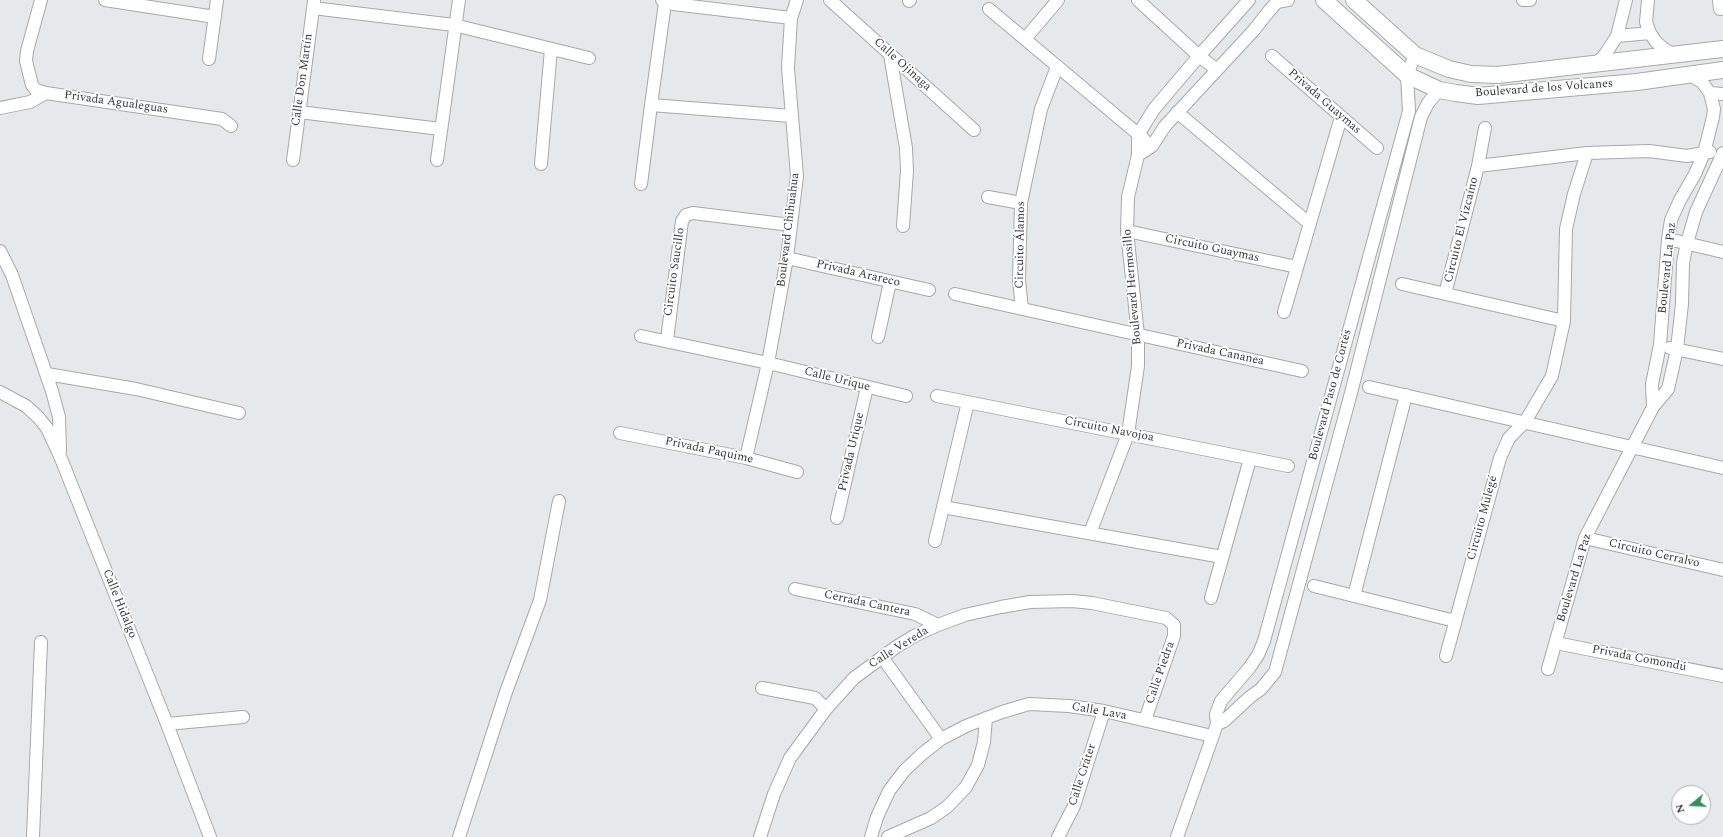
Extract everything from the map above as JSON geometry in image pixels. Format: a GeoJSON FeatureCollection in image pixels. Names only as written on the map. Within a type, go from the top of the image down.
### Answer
{"type":"FeatureCollection","features":[{"type":"Feature","properties":{"kind":"street"},"geometry":{"type":"LineString","coordinates":[[41,0],[27,51],[26,61],[32,85],[36,90],[46,93]]}},
{"type":"Feature","properties":{"kind":"street"},"geometry":{"type":"LineString","coordinates":[[105,0],[149,3],[214,17]]}},
{"type":"Feature","properties":{"kind":"street"},"geometry":{"type":"LineString","coordinates":[[209,59],[217,0]]}},
{"type":"Feature","properties":{"kind":"street"},"geometry":{"type":"LineString","coordinates":[[437,160],[454,25],[459,0]]}},
{"type":"Feature","properties":{"kind":"street","name":"Boulevard Chihuahua"},"geometry":{"type":"LineString","coordinates":[[746,458],[768,363],[787,258],[797,176],[796,144],[788,68],[791,18],[797,0]]}},
{"type":"Feature","properties":{"kind":"street","name":"Calle Ojinaga"},"geometry":{"type":"LineString","coordinates":[[830,0],[974,130]]}},
{"type":"Feature","properties":{"kind":"street"},"geometry":{"type":"LineString","coordinates":[[1025,39],[1058,0]]}},
{"type":"Feature","properties":{"kind":"street"},"geometry":{"type":"LineString","coordinates":[[1138,0],[1199,56],[1216,69]]}},
{"type":"Feature","properties":{"kind":"street"},"geometry":{"type":"LineString","coordinates":[[1138,135],[1154,109],[1249,0]]}},
{"type":"Feature","properties":{"kind":"street","name":"Boulevard de los Volcanes"},"geometry":{"type":"LineString","coordinates":[[1324,0],[1407,75],[1439,90],[1478,96],[1636,82],[1723,70]]}},
{"type":"Feature","properties":{"kind":"street","name":"Boulevard de los Volcanes"},"geometry":{"type":"LineString","coordinates":[[1354,0],[1415,55],[1449,69],[1471,74],[1498,75],[1723,49]]}},
{"type":"Feature","properties":{"kind":"street"},"geometry":{"type":"LineString","coordinates":[[1523,0],[1530,0]]}},
{"type":"Feature","properties":{"kind":"street"},"geometry":{"type":"LineString","coordinates":[[1594,64],[1604,56],[1617,36],[1626,0]]}},
{"type":"Feature","properties":{"kind":"street"},"geometry":{"type":"LineString","coordinates":[[1648,0],[1646,22],[1650,33],[1656,42],[1674,55]]}},
{"type":"Feature","properties":{"kind":"street"},"geometry":{"type":"LineString","coordinates":[[1138,155],[1152,146],[1165,126],[1280,1]]}},
{"type":"Feature","properties":{"kind":"street"},"geometry":{"type":"LineString","coordinates":[[640,184],[663,2],[791,18]]}},
{"type":"Feature","properties":{"kind":"street"},"geometry":{"type":"LineString","coordinates":[[313,4],[454,25],[589,58]]}},
{"type":"Feature","properties":{"kind":"street","name":"Calle Don Martín"},"geometry":{"type":"LineString","coordinates":[[293,160],[313,4]]}},
{"type":"Feature","properties":{"kind":"street"},"geometry":{"type":"LineString","coordinates":[[989,9],[1152,146]]}},
{"type":"Feature","properties":{"kind":"street"},"geometry":{"type":"LineString","coordinates":[[1617,36],[1650,33]]}},
{"type":"Feature","properties":{"kind":"street"},"geometry":{"type":"LineString","coordinates":[[541,164],[551,49]]}},
{"type":"Feature","properties":{"kind":"street"},"geometry":{"type":"LineString","coordinates":[[890,54],[906,148],[907,171],[903,226]]}},
{"type":"Feature","properties":{"kind":"street","name":"Boulevard Paso de Cortés"},"geometry":{"type":"LineString","coordinates":[[1177,837],[1217,724],[1216,714],[1221,701],[1250,667],[1258,655],[1264,641],[1409,111],[1407,75],[1415,55]]}},
{"type":"Feature","properties":{"kind":"street","name":"Privada Guaymas"},"geometry":{"type":"LineString","coordinates":[[1272,56],[1377,148]]}},
{"type":"Feature","properties":{"kind":"street","name":"Circuito Álamos"},"geometry":{"type":"LineString","coordinates":[[1022,309],[1019,280],[1021,203],[1041,109],[1057,67]]}},
{"type":"Feature","properties":{"kind":"street"},"geometry":{"type":"LineString","coordinates":[[1690,75],[1702,82],[1710,93],[1723,94]]}},
{"type":"Feature","properties":{"kind":"street","name":"Boulevard Paso de Cortés"},"geometry":{"type":"LineString","coordinates":[[1217,724],[1224,721],[1250,697],[1262,689],[1275,672],[1351,393],[1421,117],[1428,103],[1439,90]]}},
{"type":"Feature","properties":{"kind":"street"},"geometry":{"type":"LineString","coordinates":[[0,108],[30,102],[46,93]]}},
{"type":"Feature","properties":{"kind":"street","name":"Privada Agualeguas"},"geometry":{"type":"LineString","coordinates":[[46,93],[222,119],[231,126]]}},
{"type":"Feature","properties":{"kind":"street","name":"Boulevard La Paz"},"geometry":{"type":"LineString","coordinates":[[1654,407],[1652,384],[1660,345],[1668,239],[1672,220],[1680,200],[1696,174],[1704,153],[1714,117],[1714,109],[1710,93]]}},
{"type":"Feature","properties":{"kind":"street"},"geometry":{"type":"LineString","coordinates":[[651,105],[792,116]]}},
{"type":"Feature","properties":{"kind":"street"},"geometry":{"type":"LineString","coordinates":[[299,112],[441,130]]}},
{"type":"Feature","properties":{"kind":"street"},"geometry":{"type":"LineString","coordinates":[[1178,112],[1310,224]]}},
{"type":"Feature","properties":{"kind":"street"},"geometry":{"type":"LineString","coordinates":[[1284,312],[1341,117]]}},
{"type":"Feature","properties":{"kind":"street","name":"Circuito El Vizcaíno"},"geometry":{"type":"LineString","coordinates":[[1446,294],[1478,166],[1485,128]]}},
{"type":"Feature","properties":{"kind":"street","name":"Boulevard Hermosillo"},"geometry":{"type":"LineString","coordinates":[[1090,533],[1128,434],[1138,366],[1138,335],[1127,231],[1128,196],[1138,155],[1138,135]]}},
{"type":"Feature","properties":{"kind":"street","name":"Circuito El Vizcaíno"},"geometry":{"type":"LineString","coordinates":[[1478,166],[1587,153],[1649,151],[1687,156],[1723,149]]}},
{"type":"Feature","properties":{"kind":"street"},"geometry":{"type":"LineString","coordinates":[[1526,422],[1552,376],[1564,321],[1566,229],[1574,194],[1587,153]]}},
{"type":"Feature","properties":{"kind":"street","name":"Boulevard La Paz"},"geometry":{"type":"LineString","coordinates":[[1548,669],[1585,538],[1654,407],[1668,389],[1677,349],[1682,304],[1683,263],[1687,243],[1696,212],[1723,153]]}},
{"type":"Feature","properties":{"kind":"street"},"geometry":{"type":"LineString","coordinates":[[988,197],[1021,203]]}},
{"type":"Feature","properties":{"kind":"street","name":"Circuito Saucillo"},"geometry":{"type":"LineString","coordinates":[[666,340],[682,222],[686,215],[693,213],[791,225]]}},
{"type":"Feature","properties":{"kind":"street","name":"Circuito Guaymas"},"geometry":{"type":"LineString","coordinates":[[1127,231],[1297,267]]}},
{"type":"Feature","properties":{"kind":"street"},"geometry":{"type":"LineString","coordinates":[[1668,239],[1723,252]]}},
{"type":"Feature","properties":{"kind":"street"},"geometry":{"type":"LineString","coordinates":[[0,251],[12,275],[47,374],[59,417],[60,456]]}},
{"type":"Feature","properties":{"kind":"street","name":"Privada Arareco"},"geometry":{"type":"LineString","coordinates":[[787,258],[929,290]]}},
{"type":"Feature","properties":{"kind":"street"},"geometry":{"type":"LineString","coordinates":[[878,337],[890,282]]}},
{"type":"Feature","properties":{"kind":"street","name":"Circuito El Vizcaíno"},"geometry":{"type":"LineString","coordinates":[[1402,284],[1564,321]]}},
{"type":"Feature","properties":{"kind":"street"},"geometry":{"type":"LineString","coordinates":[[955,294],[1138,335]]}},
{"type":"Feature","properties":{"kind":"street","name":"Privada Cananea"},"geometry":{"type":"LineString","coordinates":[[1138,335],[1302,371]]}},
{"type":"Feature","properties":{"kind":"street"},"geometry":{"type":"LineString","coordinates":[[641,336],[666,340],[768,363]]}},
{"type":"Feature","properties":{"kind":"street"},"geometry":{"type":"LineString","coordinates":[[1660,345],[1723,359]]}},
{"type":"Feature","properties":{"kind":"street","name":"Calle Urique"},"geometry":{"type":"LineString","coordinates":[[768,363],[906,396]]}},
{"type":"Feature","properties":{"kind":"street"},"geometry":{"type":"LineString","coordinates":[[47,374],[136,389],[239,413]]}},
{"type":"Feature","properties":{"kind":"street","name":"Privada Urique"},"geometry":{"type":"LineString","coordinates":[[837,518],[867,387]]}},
{"type":"Feature","properties":{"kind":"street"},"geometry":{"type":"LineString","coordinates":[[1369,387],[1526,422],[1678,459],[1723,468]]}},
{"type":"Feature","properties":{"kind":"street"},"geometry":{"type":"LineString","coordinates":[[1332,388],[1351,393]]}},
{"type":"Feature","properties":{"kind":"street","name":"Calle Hidalgo"},"geometry":{"type":"LineString","coordinates":[[0,392],[26,406],[47,428],[60,456],[167,724],[210,837]]}},
{"type":"Feature","properties":{"kind":"street"},"geometry":{"type":"LineString","coordinates":[[1354,596],[1406,395]]}},
{"type":"Feature","properties":{"kind":"street","name":"Circuito Navojoa"},"geometry":{"type":"LineString","coordinates":[[937,396],[1288,466]]}},
{"type":"Feature","properties":{"kind":"street"},"geometry":{"type":"LineString","coordinates":[[935,541],[968,402]]}},
{"type":"Feature","properties":{"kind":"street","name":"Circuito Mulegé"},"geometry":{"type":"LineString","coordinates":[[1446,656],[1500,458],[1509,438],[1526,422]]}},
{"type":"Feature","properties":{"kind":"street","name":"Privada Paquime"},"geometry":{"type":"LineString","coordinates":[[620,433],[746,458],[797,472]]}},
{"type":"Feature","properties":{"kind":"street"},"geometry":{"type":"LineString","coordinates":[[1210,598],[1250,459]]}},
{"type":"Feature","properties":{"kind":"street"},"geometry":{"type":"LineString","coordinates":[[459,837],[506,692],[540,600],[558,501]]}},
{"type":"Feature","properties":{"kind":"street"},"geometry":{"type":"LineString","coordinates":[[943,507],[1222,557]]}},
{"type":"Feature","properties":{"kind":"street","name":"Circuito Cerralvo"},"geometry":{"type":"LineString","coordinates":[[1585,538],[1723,570]]}},
{"type":"Feature","properties":{"kind":"street"},"geometry":{"type":"LineString","coordinates":[[1314,586],[1455,621]]}},
{"type":"Feature","properties":{"kind":"street","name":"Cerrada Cantera"},"geometry":{"type":"LineString","coordinates":[[795,589],[915,614],[938,625]]}},
{"type":"Feature","properties":{"kind":"street","name":"Calle Vereda"},"geometry":{"type":"LineString","coordinates":[[760,837],[774,794],[790,758],[826,709],[854,678],[914,636],[965,615],[1030,602],[1072,601],[1092,603],[1166,618],[1174,625]]}},
{"type":"Feature","properties":{"kind":"street","name":"Calle Piedra"},"geometry":{"type":"LineString","coordinates":[[1145,720],[1174,636],[1174,625]]}},
{"type":"Feature","properties":{"kind":"street"},"geometry":{"type":"LineString","coordinates":[[1264,641],[1283,646]]}},
{"type":"Feature","properties":{"kind":"street"},"geometry":{"type":"LineString","coordinates":[[33,837],[41,642]]}},
{"type":"Feature","properties":{"kind":"street","name":"Privada Comondú"},"geometry":{"type":"LineString","coordinates":[[1556,643],[1723,676]]}},
{"type":"Feature","properties":{"kind":"street"},"geometry":{"type":"LineString","coordinates":[[882,657],[941,739]]}},
{"type":"Feature","properties":{"kind":"street"},"geometry":{"type":"LineString","coordinates":[[762,688],[815,698],[826,709]]}},
{"type":"Feature","properties":{"kind":"street","name":"Calle Lava"},"geometry":{"type":"LineString","coordinates":[[871,837],[877,817],[889,791],[904,771],[941,739],[966,726],[986,718],[1029,704],[1069,706],[1104,711],[1212,736]]}},
{"type":"Feature","properties":{"kind":"street","name":"Calle Cráter"},"geometry":{"type":"LineString","coordinates":[[1058,837],[1074,806],[1104,711]]}},
{"type":"Feature","properties":{"kind":"street"},"geometry":{"type":"LineString","coordinates":[[167,724],[243,717]]}},
{"type":"Feature","properties":{"kind":"street"},"geometry":{"type":"LineString","coordinates":[[888,837],[931,818],[947,807],[966,787],[978,765],[984,742],[986,718]]}}]}
